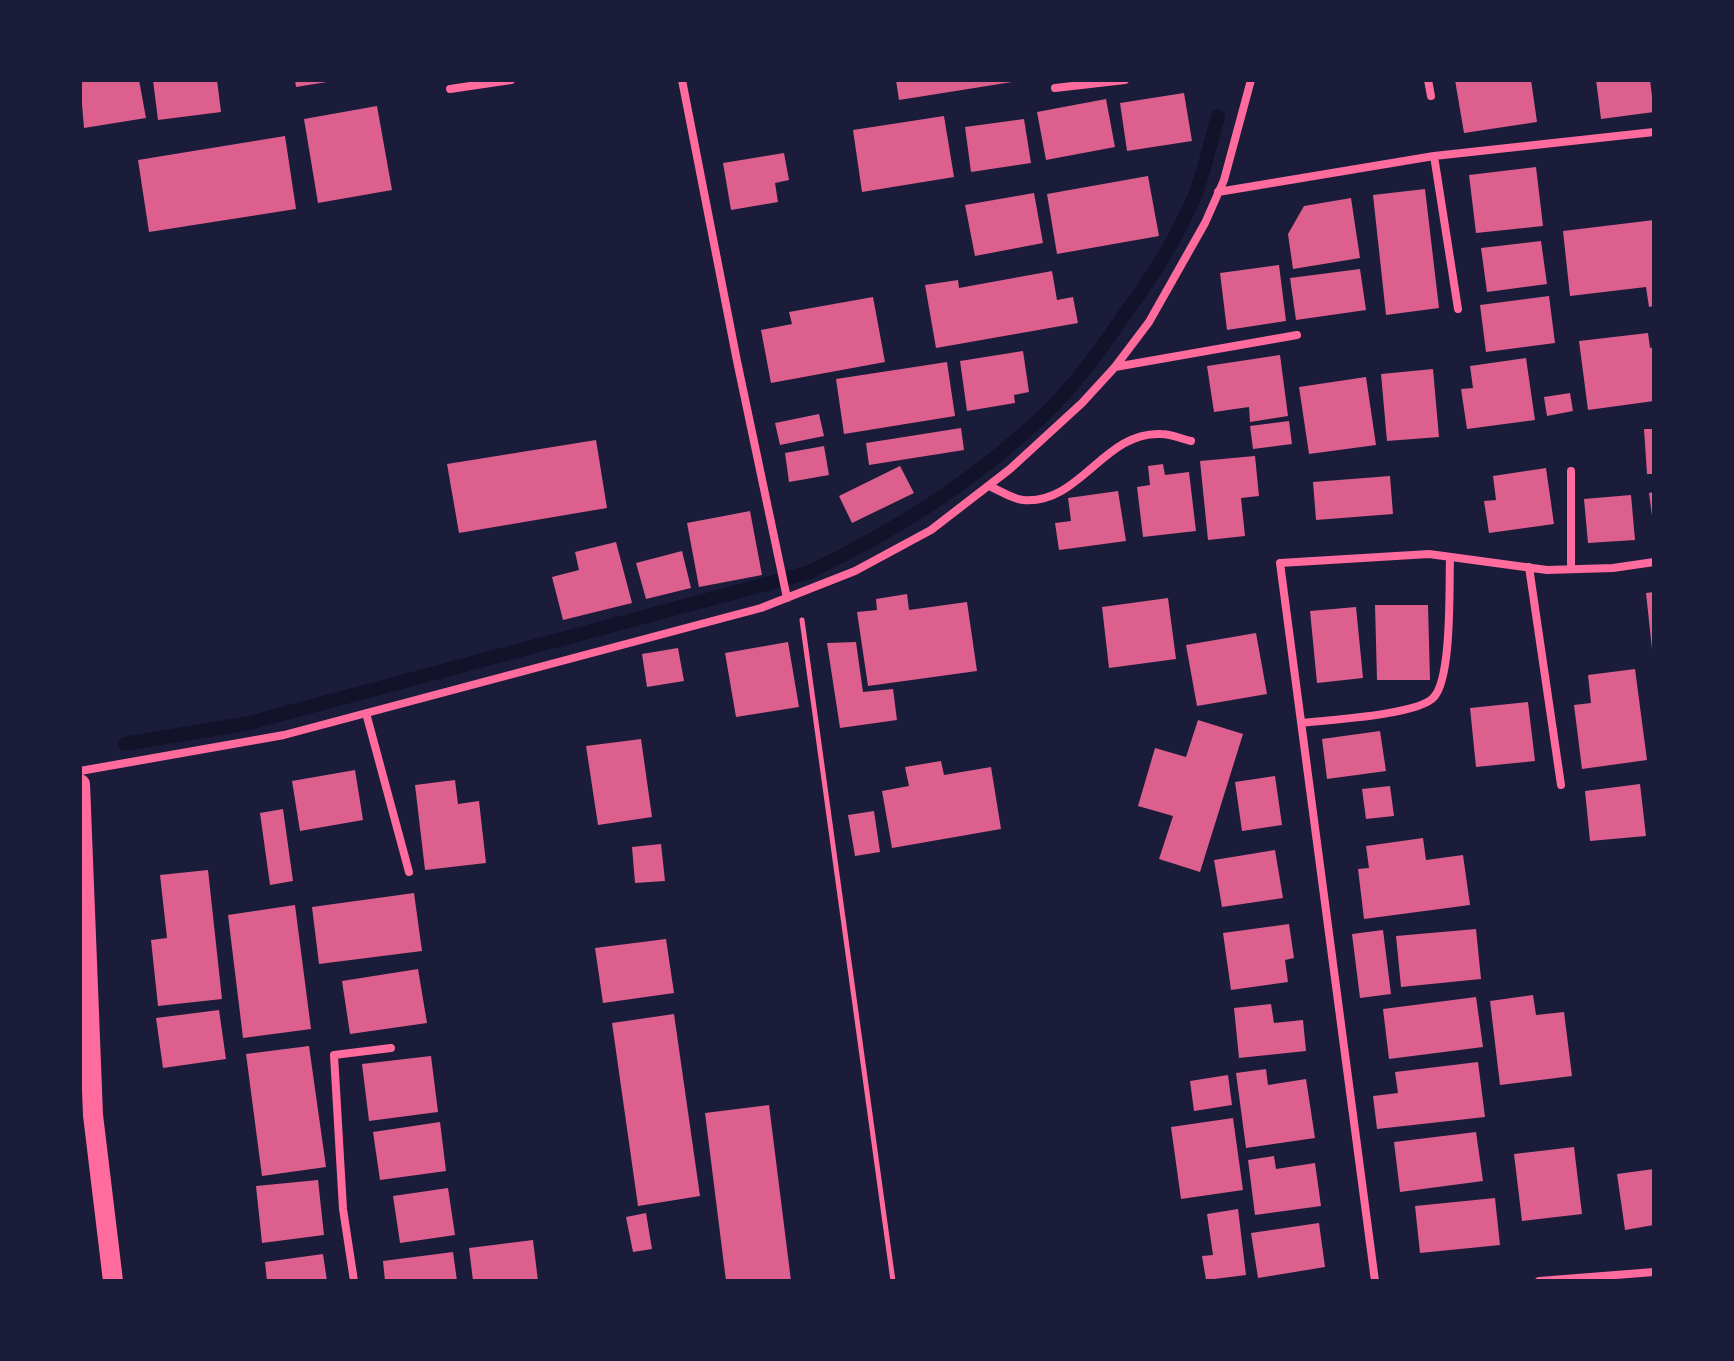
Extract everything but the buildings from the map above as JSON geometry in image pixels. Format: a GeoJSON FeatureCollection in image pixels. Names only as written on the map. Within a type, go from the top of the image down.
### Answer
{"type":"FeatureCollection","features":[{"type":"Feature","properties":{"kind":"main road"},"geometry":{"type":"LineString","coordinates":[[80,784],[93,1115],[113,1281]]}},
{"type":"Feature","properties":{"kind":"street"},"geometry":{"type":"LineString","coordinates":[[450,89],[511,80]]}},
{"type":"Feature","properties":{"kind":"street"},"geometry":{"type":"LineString","coordinates":[[682,80],[787,598]]}},
{"type":"Feature","properties":{"kind":"street"},"geometry":{"type":"LineString","coordinates":[[1055,88],[1125,80]]}},
{"type":"Feature","properties":{"kind":"street"},"geometry":{"type":"LineString","coordinates":[[80,771],[284,735],[761,608],[855,571],[931,530],[989,486],[1082,403],[1115,367],[1149,322],[1205,223],[1224,180],[1251,80]]}},
{"type":"Feature","properties":{"kind":"street"},"geometry":{"type":"LineString","coordinates":[[1428,80],[1431,96]]}},
{"type":"Feature","properties":{"kind":"street"},"geometry":{"type":"LineString","coordinates":[[1218,192],[1434,156],[1654,132]]}},
{"type":"Feature","properties":{"kind":"street"},"geometry":{"type":"LineString","coordinates":[[1434,156],[1458,309]]}},
{"type":"Feature","properties":{"kind":"street"},"geometry":{"type":"LineString","coordinates":[[1115,367],[1297,335]]}},
{"type":"Feature","properties":{"kind":"street"},"geometry":{"type":"LineString","coordinates":[[989,486],[1021,500],[1042,499],[1062,492],[1125,442],[1161,434],[1191,441]]}},
{"type":"Feature","properties":{"kind":"street"},"geometry":{"type":"LineString","coordinates":[[1571,471],[1571,569]]}},
{"type":"Feature","properties":{"kind":"street"},"geometry":{"type":"LineString","coordinates":[[1375,1281],[1280,563],[1429,554],[1529,567],[1571,569],[1613,568],[1654,562]]}},
{"type":"Feature","properties":{"kind":"street"},"geometry":{"type":"LineString","coordinates":[[1301,723],[1412,709],[1433,699],[1445,679],[1450,557]]}},
{"type":"Feature","properties":{"kind":"street"},"geometry":{"type":"LineString","coordinates":[[1529,567],[1561,785]]}},
{"type":"Feature","properties":{"kind":"street"},"geometry":{"type":"LineString","coordinates":[[366,713],[409,872]]}},
{"type":"Feature","properties":{"kind":"street"},"geometry":{"type":"LineString","coordinates":[[354,1281],[343,1209],[334,1055],[391,1048]]}},
{"type":"Feature","properties":{"kind":"street"},"geometry":{"type":"LineString","coordinates":[[1539,1281],[1654,1272]]}},
{"type":"Feature","properties":{"kind":"path"},"geometry":{"type":"LineString","coordinates":[[798,593],[893,1281]]}},
{"type":"Feature","properties":{"kind":"waterway"},"geometry":{"type":"LineString","coordinates":[[125,744],[249,723],[807,573],[871,540],[933,503],[991,461],[1045,414],[1078,378],[1135,300],[1173,240],[1196,193],[1218,116]]}}]}
